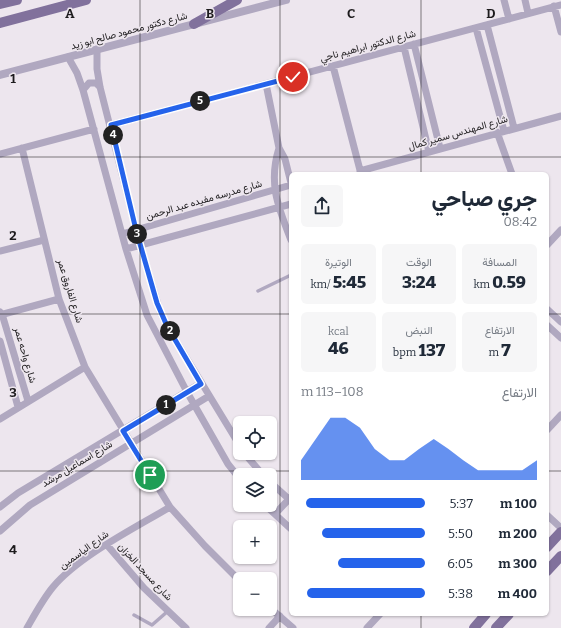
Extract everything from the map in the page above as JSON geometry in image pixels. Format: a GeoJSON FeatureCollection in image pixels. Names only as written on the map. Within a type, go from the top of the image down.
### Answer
{"type":"FeatureCollection","features":[{"type":"Feature","properties":{"kind":"main road"},"geometry":{"type":"LineString","coordinates":[[0,4],[17,0]]}},
{"type":"Feature","properties":{"kind":"main road"},"geometry":{"type":"LineString","coordinates":[[0,23],[86,0]]}},
{"type":"Feature","properties":{"kind":"main road"},"geometry":{"type":"LineString","coordinates":[[194,24],[237,0]]}},
{"type":"Feature","properties":{"kind":"main road"},"geometry":{"type":"LineString","coordinates":[[549,544],[561,532]]}},
{"type":"Feature","properties":{"kind":"main road"},"geometry":{"type":"LineString","coordinates":[[549,569],[561,556]]}},
{"type":"Feature","properties":{"kind":"main road"},"geometry":{"type":"LineString","coordinates":[[474,628],[484,616]]}},
{"type":"Feature","properties":{"kind":"main road"},"geometry":{"type":"LineString","coordinates":[[496,628],[506,616]]}},
{"type":"Feature","properties":{"kind":"street","name":"شارع دكتور محمود صالح ابو زيد"},"geometry":{"type":"LineString","coordinates":[[0,75],[286,0]]}},
{"type":"Feature","properties":{"kind":"street"},"geometry":{"type":"LineString","coordinates":[[504,0],[509,18]]}},
{"type":"Feature","properties":{"kind":"street"},"geometry":{"type":"LineString","coordinates":[[525,0],[528,13]]}},
{"type":"Feature","properties":{"kind":"street"},"geometry":{"type":"LineString","coordinates":[[558,5],[561,32]]}},
{"type":"Feature","properties":{"kind":"street","name":"شارع الدكتور ابراهيم ناجي"},"geometry":{"type":"LineString","coordinates":[[111,125],[558,5]]}},
{"type":"Feature","properties":{"kind":"street"},"geometry":{"type":"LineString","coordinates":[[487,25],[514,128]]}},
{"type":"Feature","properties":{"kind":"street"},"geometry":{"type":"LineString","coordinates":[[476,28],[511,172]]}},
{"type":"Feature","properties":{"kind":"street"},"geometry":{"type":"LineString","coordinates":[[414,44],[440,148]]}},
{"type":"Feature","properties":{"kind":"street"},"geometry":{"type":"LineString","coordinates":[[404,47],[429,152]]}},
{"type":"Feature","properties":{"kind":"street"},"geometry":{"type":"LineString","coordinates":[[97,49],[97,69],[100,87],[111,125],[140,245],[163,319],[233,435]]}},
{"type":"Feature","properties":{"kind":"street"},"geometry":{"type":"LineString","coordinates":[[68,57],[77,73],[83,90],[126,249],[147,315],[187,392],[233,470]]}},
{"type":"Feature","properties":{"kind":"street"},"geometry":{"type":"LineString","coordinates":[[333,66],[361,172]]}},
{"type":"Feature","properties":{"kind":"street"},"geometry":{"type":"LineString","coordinates":[[83,90],[89,83],[96,83],[100,87]]}},
{"type":"Feature","properties":{"kind":"street"},"geometry":{"type":"LineString","coordinates":[[266,84],[279,148],[286,159],[289,174]]}},
{"type":"Feature","properties":{"kind":"street","name":"شارع المهندس سمير كمال"},"geometry":{"type":"LineString","coordinates":[[364,172],[440,148],[561,116]]}},
{"type":"Feature","properties":{"kind":"street"},"geometry":{"type":"LineString","coordinates":[[0,154],[94,129]]}},
{"type":"Feature","properties":{"kind":"street","name":"شارع الفاروق عمر"},"geometry":{"type":"LineString","coordinates":[[22,148],[60,299],[85,367],[170,507],[205,546],[233,574]]}},
{"type":"Feature","properties":{"kind":"street"},"geometry":{"type":"LineString","coordinates":[[279,148],[273,175],[278,208],[289,235]]}},
{"type":"Feature","properties":{"kind":"street","name":"شارع مدرسه مفيده عبد الرحمن"},"geometry":{"type":"LineString","coordinates":[[122,234],[289,185]]}},
{"type":"Feature","properties":{"kind":"street"},"geometry":{"type":"LineString","coordinates":[[126,249],[289,205]]}},
{"type":"Feature","properties":{"kind":"street"},"geometry":{"type":"LineString","coordinates":[[549,241],[561,230]]}},
{"type":"Feature","properties":{"kind":"street"},"geometry":{"type":"LineString","coordinates":[[0,251],[44,240]]}},
{"type":"Feature","properties":{"kind":"street"},"geometry":{"type":"LineString","coordinates":[[1,314],[60,299]]}},
{"type":"Feature","properties":{"kind":"street"},"geometry":{"type":"LineString","coordinates":[[549,312],[561,322]]}},
{"type":"Feature","properties":{"kind":"street","name":"شارع واحه عمر"},"geometry":{"type":"LineString","coordinates":[[1,314],[28,401]]}},
{"type":"Feature","properties":{"kind":"street"},"geometry":{"type":"LineString","coordinates":[[549,327],[561,338]]}},
{"type":"Feature","properties":{"kind":"street","name":"شارع واحه عمر"},"geometry":{"type":"LineString","coordinates":[[0,341],[18,407]]}},
{"type":"Feature","properties":{"kind":"street"},"geometry":{"type":"LineString","coordinates":[[0,419],[85,367]]}},
{"type":"Feature","properties":{"kind":"street","name":"شارع اسماعيل مرشد"},"geometry":{"type":"LineString","coordinates":[[0,507],[18,493],[201,384]]}},
{"type":"Feature","properties":{"kind":"street","name":"شارع اسماعيل مرشد"},"geometry":{"type":"LineString","coordinates":[[0,531],[30,505],[209,396]]}},
{"type":"Feature","properties":{"kind":"street"},"geometry":{"type":"LineString","coordinates":[[550,421],[561,415]]}},
{"type":"Feature","properties":{"kind":"street"},"geometry":{"type":"LineString","coordinates":[[250,460],[257,468]]}},
{"type":"Feature","properties":{"kind":"street"},"geometry":{"type":"LineString","coordinates":[[277,488],[289,498]]}},
{"type":"Feature","properties":{"kind":"street"},"geometry":{"type":"LineString","coordinates":[[289,500],[275,514],[289,527]]}},
{"type":"Feature","properties":{"kind":"street","name":"شارع الياسمين"},"geometry":{"type":"LineString","coordinates":[[27,628],[46,596],[58,582],[107,545],[170,507]]}},
{"type":"Feature","properties":{"kind":"street"},"geometry":{"type":"LineString","coordinates":[[549,517],[561,528]]}},
{"type":"Feature","properties":{"kind":"street","name":"شارع مسجد الخزان"},"geometry":{"type":"LineString","coordinates":[[107,545],[144,588],[186,628]]}},
{"type":"Feature","properties":{"kind":"street"},"geometry":{"type":"LineString","coordinates":[[277,614],[293,628]]}},
{"type":"Feature","properties":{"kind":"street"},"geometry":{"type":"LineString","coordinates":[[269,628],[280,616]]}},
{"type":"Feature","properties":{"kind":"street"},"geometry":{"type":"LineString","coordinates":[[367,628],[378,616]]}},
{"type":"Feature","properties":{"kind":"lane"},"geometry":{"type":"LineString","coordinates":[[258,291],[289,276]]}},
{"type":"Feature","properties":{"kind":"lane"},"geometry":{"type":"LineString","coordinates":[[134,615],[152,625],[168,611]]}},
{"type":"Feature","properties":{"kind":"route"},"geometry":{"type":"LineString","coordinates":[[150,475],[123,431],[201,384],[163,319],[157,303],[136,230],[111,125],[293,77]]}}]}
